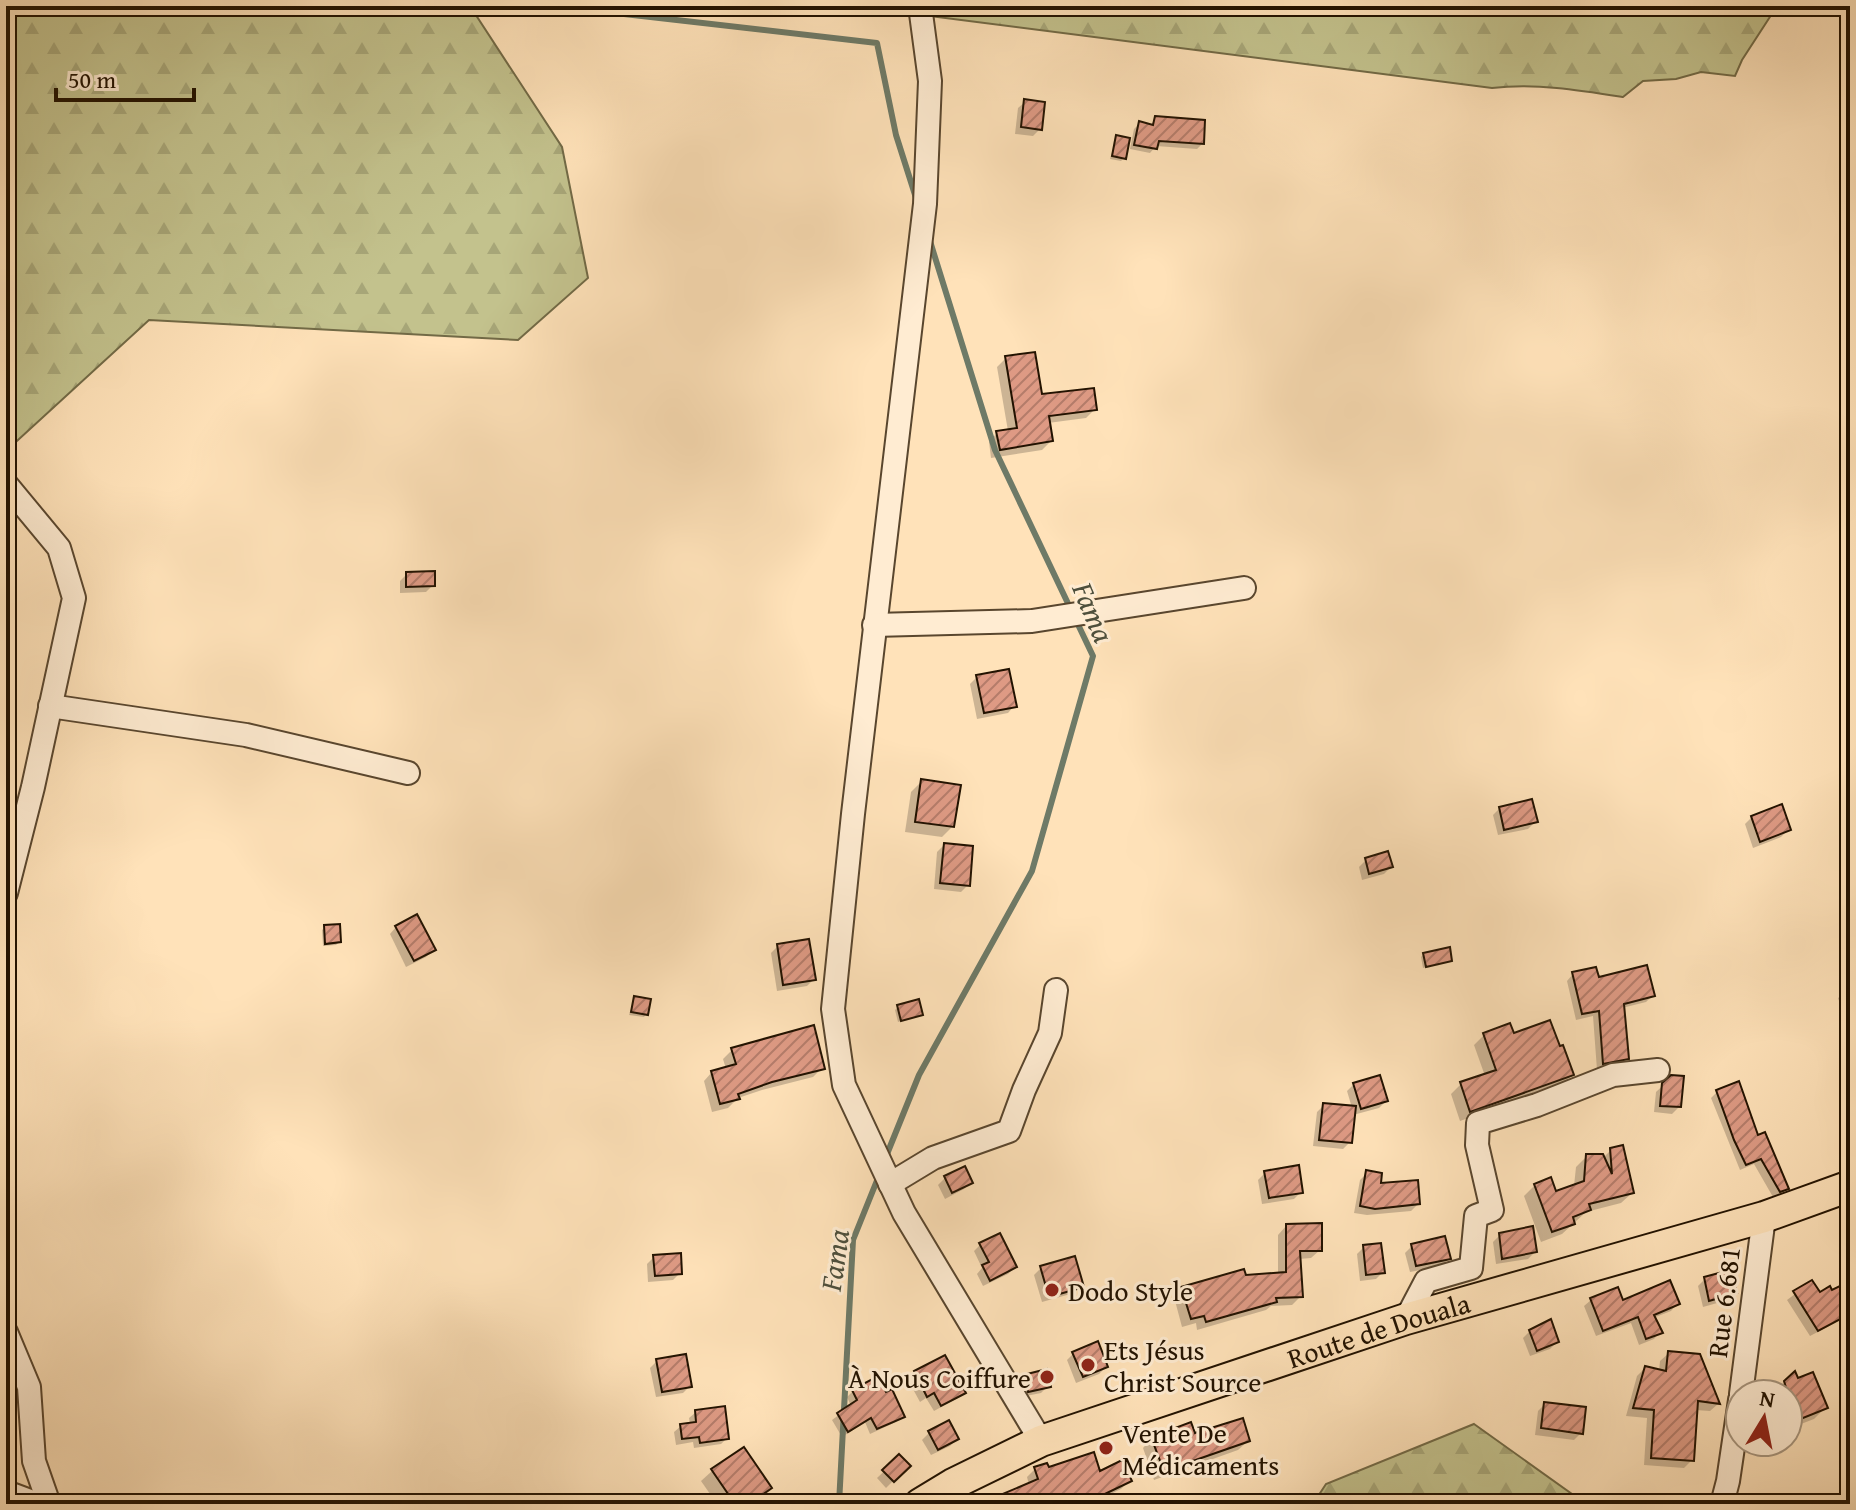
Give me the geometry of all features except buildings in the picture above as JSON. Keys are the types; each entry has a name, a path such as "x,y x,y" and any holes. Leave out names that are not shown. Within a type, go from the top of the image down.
{"highway":[{"name":"Route de Douala","path":"920,1504 953,1484 1041,1441 1406,1319 1764,1217 1850,1186"}],"street":[{"path":"920,6 930,81 925,204 874,625 833,1009 844,1085 890,1184 904,1213 1041,1441"},
{"path":"6,484 59,548 74,598 6,893"},
{"path":"874,625 1032,621 1244,588"},
{"path":"50,706 246,735 408,773"},
{"path":"890,1184 933,1158 1009,1131 1050,1033 1056,990"},
{"path":"1406,1319 1426,1281 1471,1268 1476,1216 1492,1210 1477,1145 1478,1123 1537,1105 1613,1075 1658,1070"},
{"name":"Rue 6.681","path":"1743,1378 1764,1217"},
{"path":"6,1332 29,1387 34,1461 49,1504"},
{"name":"Rue 6.681","path":"1722,1504 1731,1458"},
{"path":"6,1492 38,1504"}],"green space":[{"path":"6,6 470,6 562,147 588,278 518,340 149,320 6,451"},
{"path":"911,6 1777,6 1735,76 1701,72 1676,79 1643,81 1623,97 1541,87 1492,88 906,13"},
{"path":"1474,1424 1586,1504 1313,1504 1326,1484"}],"waterway":[{"name":"Fama","path":"554,6 877,43 896,135 917,201"},
{"name":"Fama","path":"885,1159 919,1075 1032,871 1093,656 995,450 929,238"},
{"name":"Fama","path":"839,1504 853,1240 880,1173"}],"place":[{"name":"Dodo Style","path":"1052,1290"},
{"name":"Ets Jésus Christ Source","path":"1088,1365"},
{"name":"À Nous Coiffure","path":"1047,1377"},
{"name":"Vente De Médicaments","path":"1106,1448"}]}
